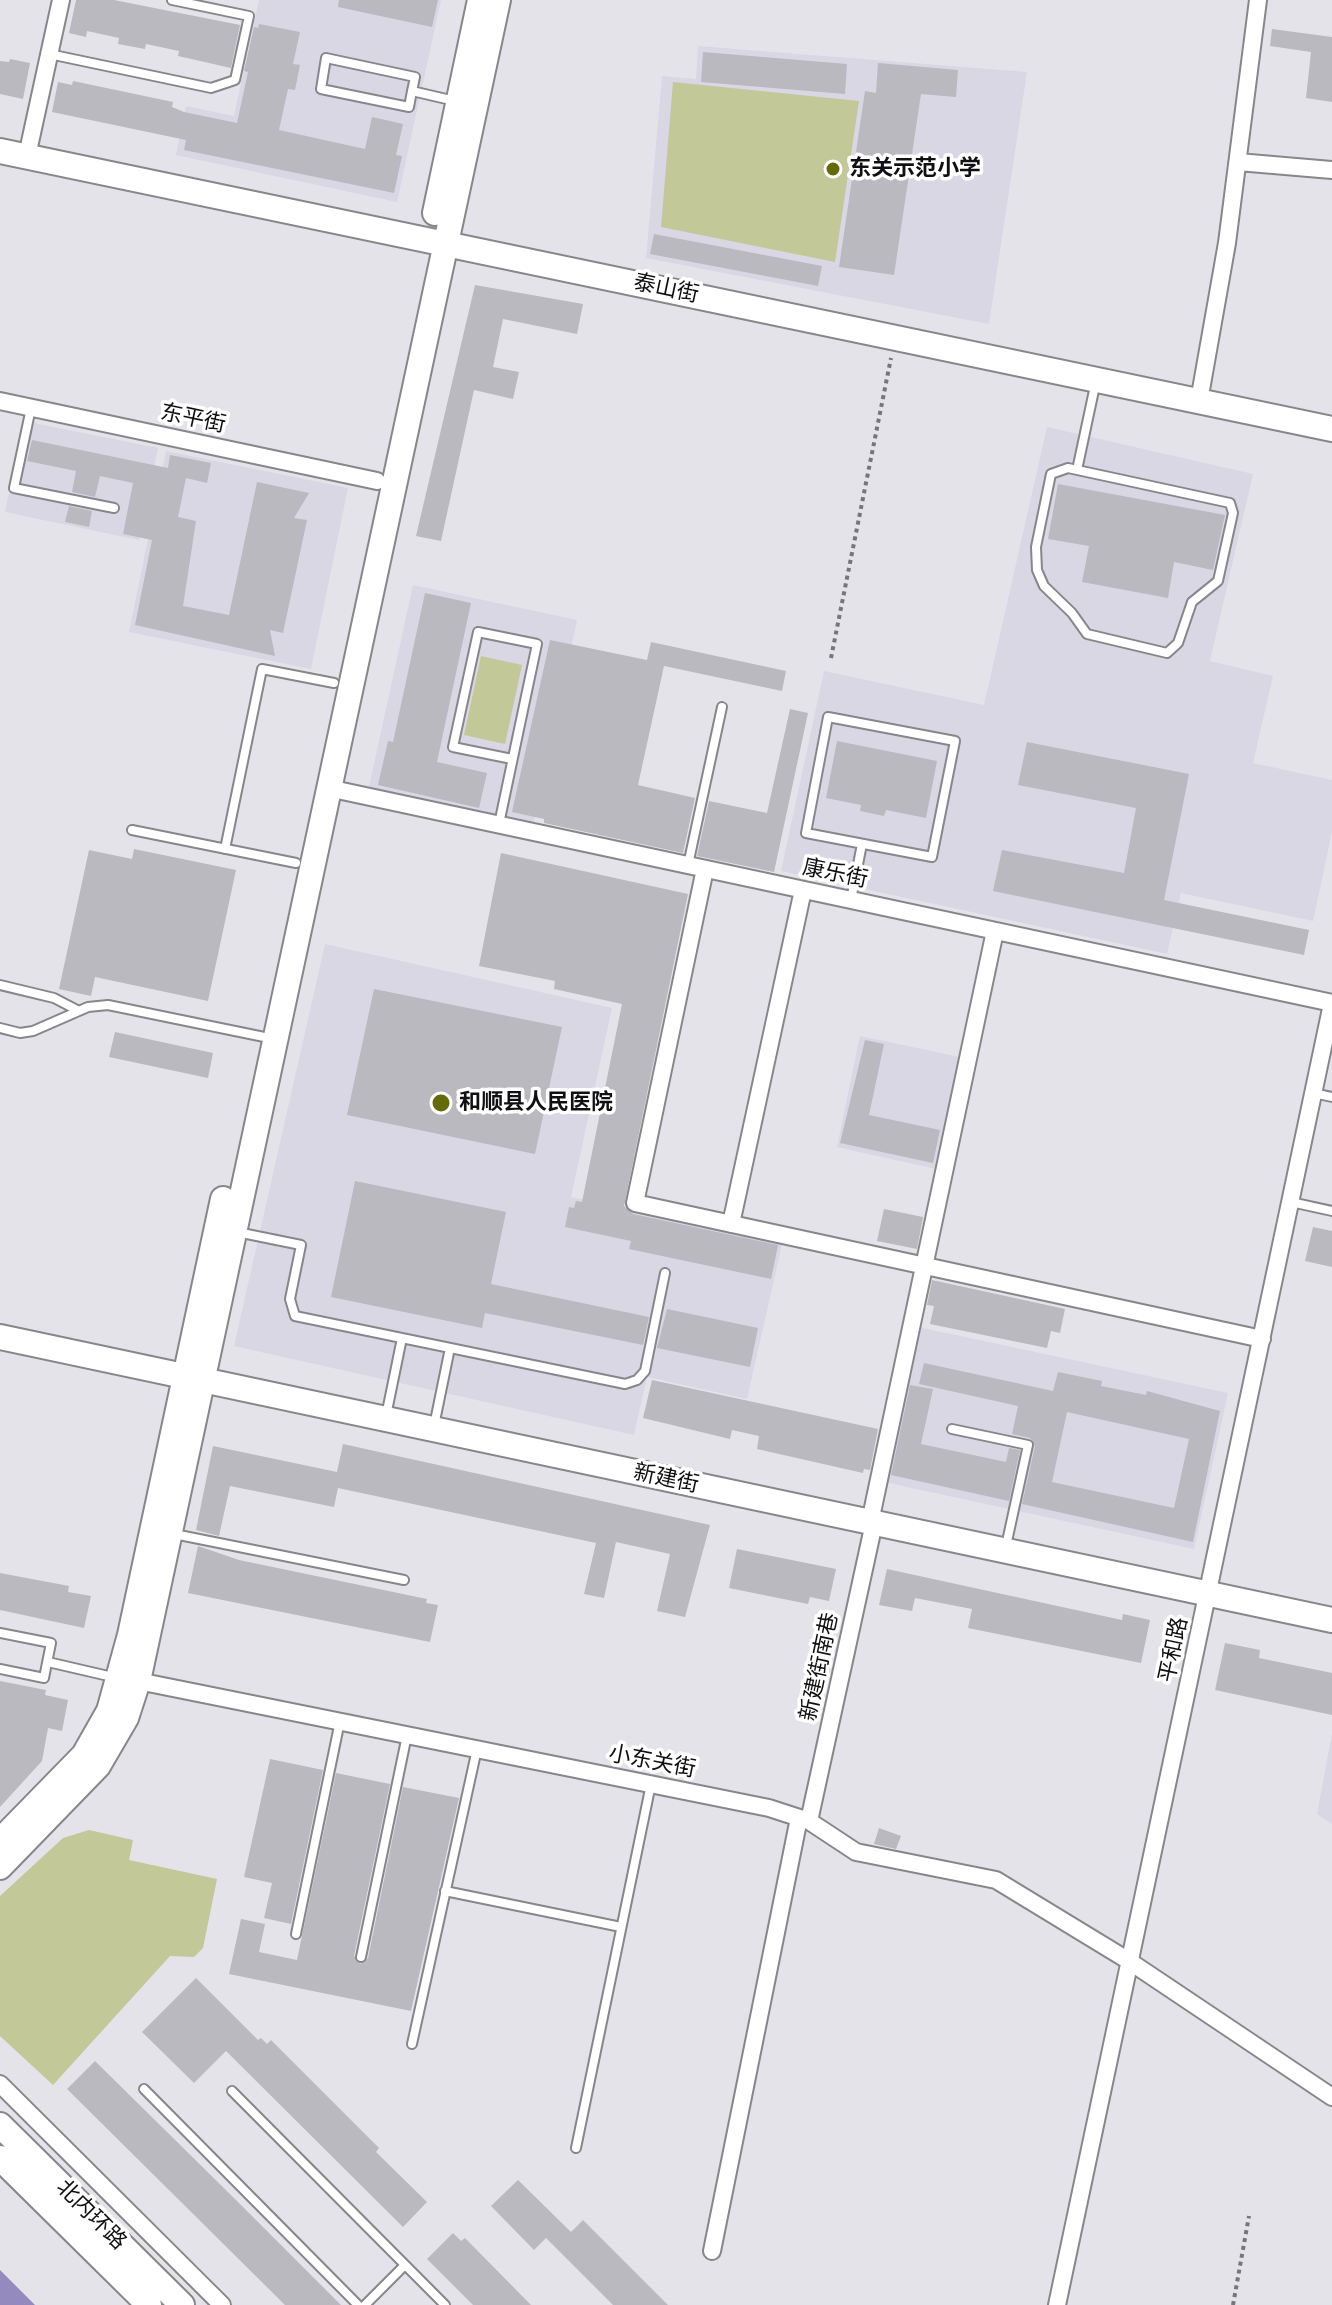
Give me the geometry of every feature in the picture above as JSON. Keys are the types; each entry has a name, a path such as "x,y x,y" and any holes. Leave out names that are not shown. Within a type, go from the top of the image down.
{"main road":[{"path":"0,1867 98,1766 126,1718 129,1680 267,1038 328,788 437,241 458,101 480,0"},
{"path":"0,1841 84,1755 129,1680 170,1533 194,1379 234,1231 296,863 377,481 498,0"},
{"name":"泰山街","path":"0,151 1332,429"},
{"name":"新建街","path":"0,1337 1332,1620"},
{"name":"北内环路","path":"0,2125 182,2305"},
{"name":"北内环路","path":"0,2158 149,2305"}],"street":[{"path":"27,156 61,0"},
{"path":"1199,401 1238,162 1258,0"},
{"path":"1238,162 1332,170"},
{"name":"东平街","path":"0,401 377,481"},
{"name":"康乐街","path":"328,788 1332,1004"},
{"path":"705,869 635,1203 1262,1339"},
{"path":"731,1224 803,890"},
{"name":"新建街南巷","path":"712,2251 804,1819 872,1522 995,931"},
{"name":"平和路","path":"1057,2305 1332,1004"},
{"name":"小东关街","path":"129,1680 769,1808 804,1819 856,1852 996,1880 1129,1961 1332,2097"},
{"path":"0,2084 222,2305"}],"lane":[{"path":"49,54 211,88 235,80 249,16 172,0"},
{"path":"326,58 415,77 412,91 409,107 321,89 326,58"},
{"path":"412,91 458,101"},
{"path":"1077,470 1096,379"},
{"path":"31,407 14,488 114,508"},
{"path":"1068,468 1077,470 1230,503 1233,513 1218,581 1192,602 1178,643 1167,653 1087,634 1072,613 1044,586 1037,570 1036,547 1051,474 1068,468"},
{"path":"498,825 537,644 478,632 453,747 512,759"},
{"path":"225,849 262,669 334,683"},
{"path":"688,865 722,707"},
{"path":"828,717 955,741 932,857 862,844 806,833 828,717"},
{"path":"132,830 296,863"},
{"path":"851,900 862,844"},
{"path":"0,985 54,998 79,1011"},
{"path":"0,1028 20,1033 33,1031 79,1011 108,1005 267,1038"},
{"path":"1313,1093 1332,1097"},
{"path":"1291,1202 1332,1211"},
{"path":"234,1231 301,1245 290,1299 295,1316 625,1384 637,1380 645,1371 665,1273"},
{"path":"385,1419 402,1338"},
{"path":"433,1429 450,1348"},
{"path":"952,1429 1028,1445 1004,1551"},
{"path":"170,1533 404,1580"},
{"path":"0,1633 51,1643 44,1678 0,1669"},
{"path":"48,1662 129,1680"},
{"path":"296,1934 340,1721"},
{"path":"361,1957 407,1735"},
{"path":"412,2044 477,1749"},
{"path":"576,2148 651,1784"},
{"path":"445,1891 621,1927"},
{"path":"144,2089 358,2305"},
{"path":"232,2091 445,2305"},
{"path":"365,2305 405,2265"}],"path":[{"path":"831,658 895,337"},
{"path":"1233,2305 1249,2216"}],"shaded area":[{"path":"259,0 441,0 397,202 176,155 186,106 234,116"},
{"name":"东关示范小学","path":"698,46 1027,72 989,324 646,258 662,76 696,79"},
{"path":"24,421 158,448 139,540 5,512"},
{"path":"1047,427 1253,474 1210,661 1273,676 1253,763 1332,780 1332,832 1313,921 1181,893 1167,954 781,871 824,671 984,705"},
{"path":"166,451 348,488 311,669 129,632"},
{"path":"413,585 577,620 534,822 369,787"},
{"name":"和顺县人民医院","path":"325,944 612,1008 571,1197 783,1240 747,1399 647,1377 634,1435 234,1346"},
{"path":"860,1036 960,1057 936,1169 837,1147"},
{"path":"918,1327 1228,1393 1194,1549 884,1482"},
{"path":"1332,1733 1332,1824 1317,1814"},
{"path":"0,2270 35,2305 0,2305"}],"green space":[{"path":"673,82 859,101 835,262 661,227"},
{"path":"481,656 522,665 505,744 464,735"},
{"path":"89,1830 133,1840 129,1860 217,1879 203,1948 194,1957 170,1956 53,2085 0,2036 0,1896 63,1838"}],"building":[{"path":"76,0 114,0 240,25 231,68 178,56 179,51 146,44 145,49 118,44 119,38 87,31 86,37 69,33"},
{"path":"339,0 438,0 432,27 338,7"},
{"path":"259,24 300,32 293,64 300,65 295,90 288,89 279,130 365,149 372,117 403,124 396,155 402,156 394,193 184,150 186,140 52,112 58,82 72,85 73,81 173,102 172,107 184,112 237,123 248,72 244,71 254,27 258,28"},
{"path":"1272,29 1332,37 1332,102 1306,98 1311,52 1270,46"},
{"path":"703,52 847,64 845,94 701,82"},
{"path":"10,59 30,63 23,99 0,94 0,61 9,62"},
{"path":"878,63 958,70 956,97 921,94 894,275 839,267 865,91 876,93"},
{"path":"654,234 822,266 818,286 650,254"},
{"path":"475,285 583,304 577,334 503,319 493,367 519,372 513,399 474,390 441,541 416,536"},
{"path":"32,440 168,468 170,455 211,463 207,483 186,478 178,517 196,521 183,606 229,615 257,482 309,493 294,518 307,520 283,633 270,630 275,656 135,625 152,540 123,534 133,483 100,476 95,497 72,492 76,471 27,461"},
{"path":"1058,484 1225,515 1213,570 1174,562 1168,598 1082,582 1089,546 1048,539"},
{"path":"69,506 92,511 89,527 65,522"},
{"path":"425,593 471,603 437,762 487,773 479,808 378,785 388,741 393,742"},
{"path":"550,640 647,660 651,642 786,671 782,691 664,666 638,785 695,798 683,853 544,823 544,819 512,812"},
{"path":"790,709 808,713 774,872 697,856 709,801 767,813"},
{"path":"837,741 937,761 926,818 886,810 884,816 860,811 861,805 826,798"},
{"path":"1027,742 1189,774 1164,900 1309,930 1304,955 993,891 1002,850 1124,873 1136,808 1018,785"},
{"path":"134,849 236,870 208,1001 95,977 91,996 59,989 89,850 132,859"},
{"path":"501,853 688,894 624,1206 633,1214 778,1245 771,1279 629,1249 631,1241 565,1227 569,1207 574,1208 576,1201 582,1202 622,1004 554,989 555,981 479,966"},
{"path":"374,989 562,1027 535,1154 347,1115"},
{"path":"115,1032 213,1053 208,1078 109,1057"},
{"path":"865,1040 884,1044 869,1115 940,1130 933,1163 840,1143"},
{"path":"355,1181 506,1212 491,1284 649,1317 643,1345 485,1313 482,1328 331,1297"},
{"path":"884,1209 923,1217 917,1249 877,1241"},
{"path":"1313,1227 1332,1231 1332,1267 1305,1261"},
{"path":"932,1280 1065,1309 1060,1333 1051,1331 1047,1348 930,1324 934,1306 927,1305"},
{"path":"667,1309 758,1328 750,1367 657,1348"},
{"path":"924,1363 1053,1391 1058,1372 1102,1381 1101,1386 1146,1395 1147,1391 1220,1411 1193,1542 1022,1504 1035,1446 1030,1438 1012,1434 1018,1406 919,1384","holes":["1067,1412 1189,1439 1174,1508 1052,1482"]},
{"path":"652,1380 878,1429 870,1470 864,1469 863,1473 757,1449 759,1436 732,1430 730,1439 643,1418"},
{"path":"910,1385 933,1389 921,1444 1006,1462 1009,1448 1020,1450 1009,1501 891,1475"},
{"path":"343,1444 710,1525 685,1617 657,1611 670,1554 616,1542 604,1598 584,1594 596,1543 338,1488 334,1507 230,1486 219,1536 196,1530 213,1446 337,1472"},
{"path":"198,1546 239,1560 427,1599 426,1603 438,1605 430,1642 188,1593"},
{"path":"737,1549 836,1569 829,1601 810,1597 808,1604 729,1588"},
{"path":"887,1569 1122,1620 1123,1614 1150,1620 1141,1663 968,1628 972,1609 915,1598 912,1611 879,1605"},
{"path":"0,1573 69,1586 68,1592 91,1596 84,1628 0,1610"},
{"path":"1225,1643 1260,1650 1259,1658 1332,1673 1332,1715 1215,1690"},
{"path":"0,1681 46,1690 45,1695 68,1700 62,1731 48,1728 42,1761 0,1807"},
{"path":"270,1759 323,1770 291,1924 264,1918 272,1883 244,1877"},
{"path":"336,1773 390,1784 354,1956 360,1964 368,1958 403,1787 459,1798 411,2011 229,1974 241,1919 265,1924 259,1952 297,1960"},
{"path":"879,1828 901,1836 896,1849 874,1844"},
{"path":"196,1978 258,2040 261,2038 267,2044 271,2040 379,2148 376,2152 427,2202 403,2227 226,2051 194,2083 142,2032"},
{"path":"95,2061 341,2305 285,2305 67,2089"},
{"path":"518,2180 571,2232 583,2220 668,2305 613,2305 546,2238 534,2250 491,2206"},
{"path":"453,2233 461,2241 465,2238 531,2305 473,2305 427,2259"}],"place":[{"name":"东关示范小学","path":"833,169"},
{"name":"和顺县人民医院","path":"441,1103"}]}
